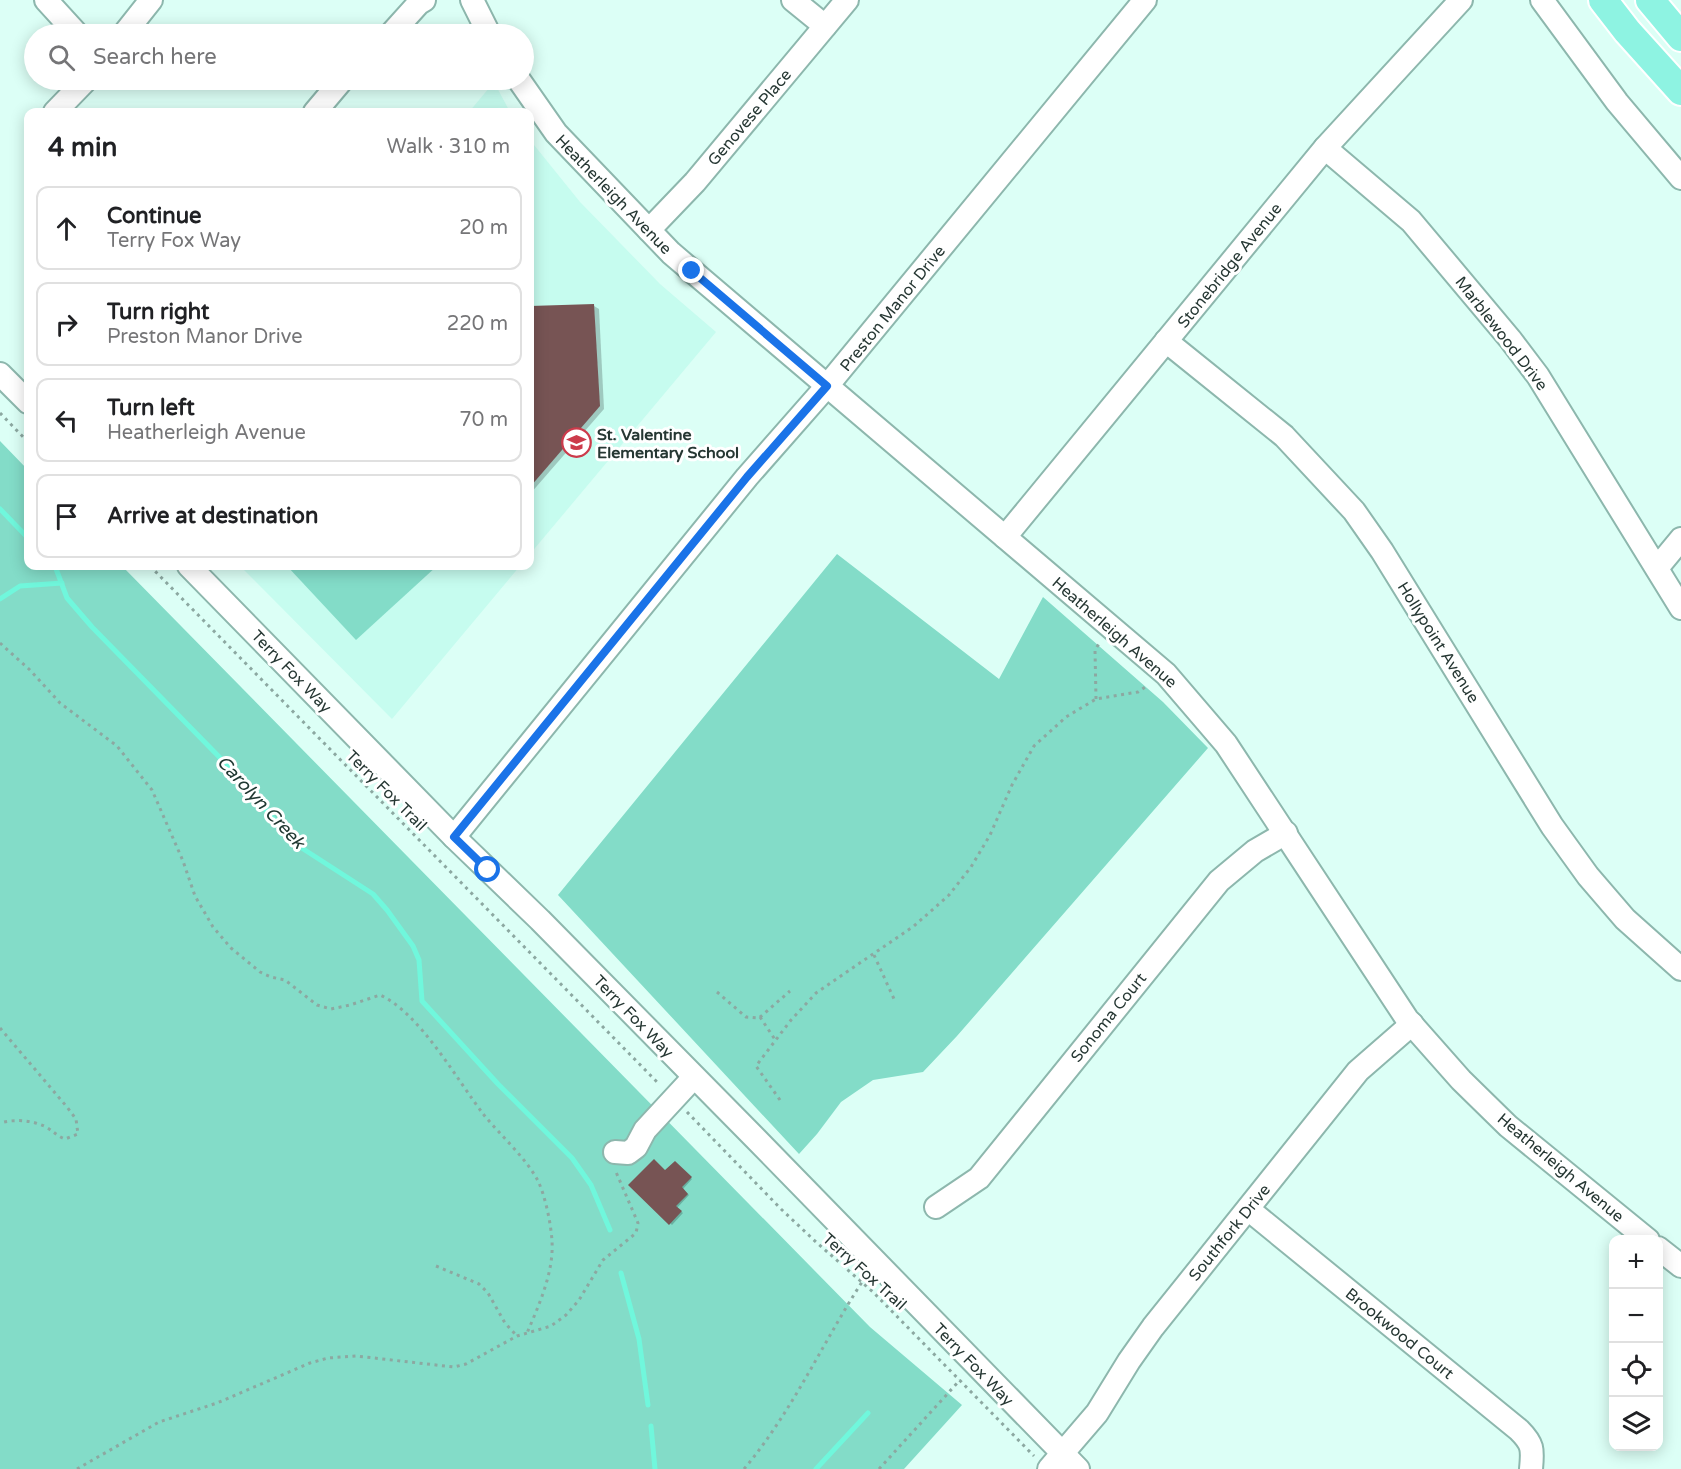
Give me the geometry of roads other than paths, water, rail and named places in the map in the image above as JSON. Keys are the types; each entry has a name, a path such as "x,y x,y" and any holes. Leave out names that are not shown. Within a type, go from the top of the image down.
{"main road":[{"path":"1603,0 1627,31 1681,91"},
{"path":"1650,0 1681,37"}],"street":[{"path":"46,0 68,24"},
{"path":"132,24 151,0"},
{"path":"400,24 424,0"},
{"path":"472,0 484,24"},
{"path":"793,0 825,26"},
{"name":"Genovese Place","path":"649,230 695,182 846,0"},
{"name":"Preston Manor Drive","path":"454,837 747,477 827,386 1145,0"},
{"name":"Stonebridge Avenue","path":"1005,537 1325,148 1461,0"},
{"path":"1542,0 1617,102 1681,178"},
{"path":"60,108 77,90"},
{"path":"318,108 334,90"},
{"name":"Heatherleigh Avenue","path":"526,90 556,134 671,253 1166,674 1226,744 1360,949 1412,1024 1461,1080 1508,1126 1643,1235"},
{"name":"Marblewood Drive","path":"1325,148 1411,221 1510,339 1538,376 1681,608"},
{"name":"Hollypoint Avenue","path":"1166,341 1284,436 1354,511 1382,551 1558,834 1588,876 1625,919 1681,969"},
{"path":"0,374 24,398"},
{"path":"1657,568 1681,539"},
{"name":"Terry Fox Way","path":"193,570 454,837 540,920 751,1134 1063,1464"},
{"name":"Sonoma Court","path":"936,1207 979,1178 1218,881 1255,851 1286,833"},
{"name":"Southfork Drive","path":"1063,1464 1153,1326 1358,1071 1412,1024"},
{"path":"615,1152 628,1153 636,1147 645,1130 693,1077"},
{"name":"Brookwood Court","path":"1248,1209 1519,1430 1532,1446 1531,1469"},
{"path":"1663,1251 1681,1266"}],"waterway":[{"name":"Carolyn Creek","path":"0,509 24,534"},
{"name":"Carolyn Creek","path":"56,570 67,598 92,627 233,771 294,843 373,894 387,910 413,946 419,960 422,1001 498,1084 572,1158 591,1185 610,1230"},
{"path":"0,599 20,586 62,583"},
{"name":"Carolyn Creek","path":"621,1273 639,1339 648,1405"},
{"name":"Carolyn Creek","path":"816,1469 868,1413"},
{"name":"Carolyn Creek","path":"651,1426 655,1469"}],"place":[{"name":"St. Valentine Elementary School","path":"576,443"}]}
